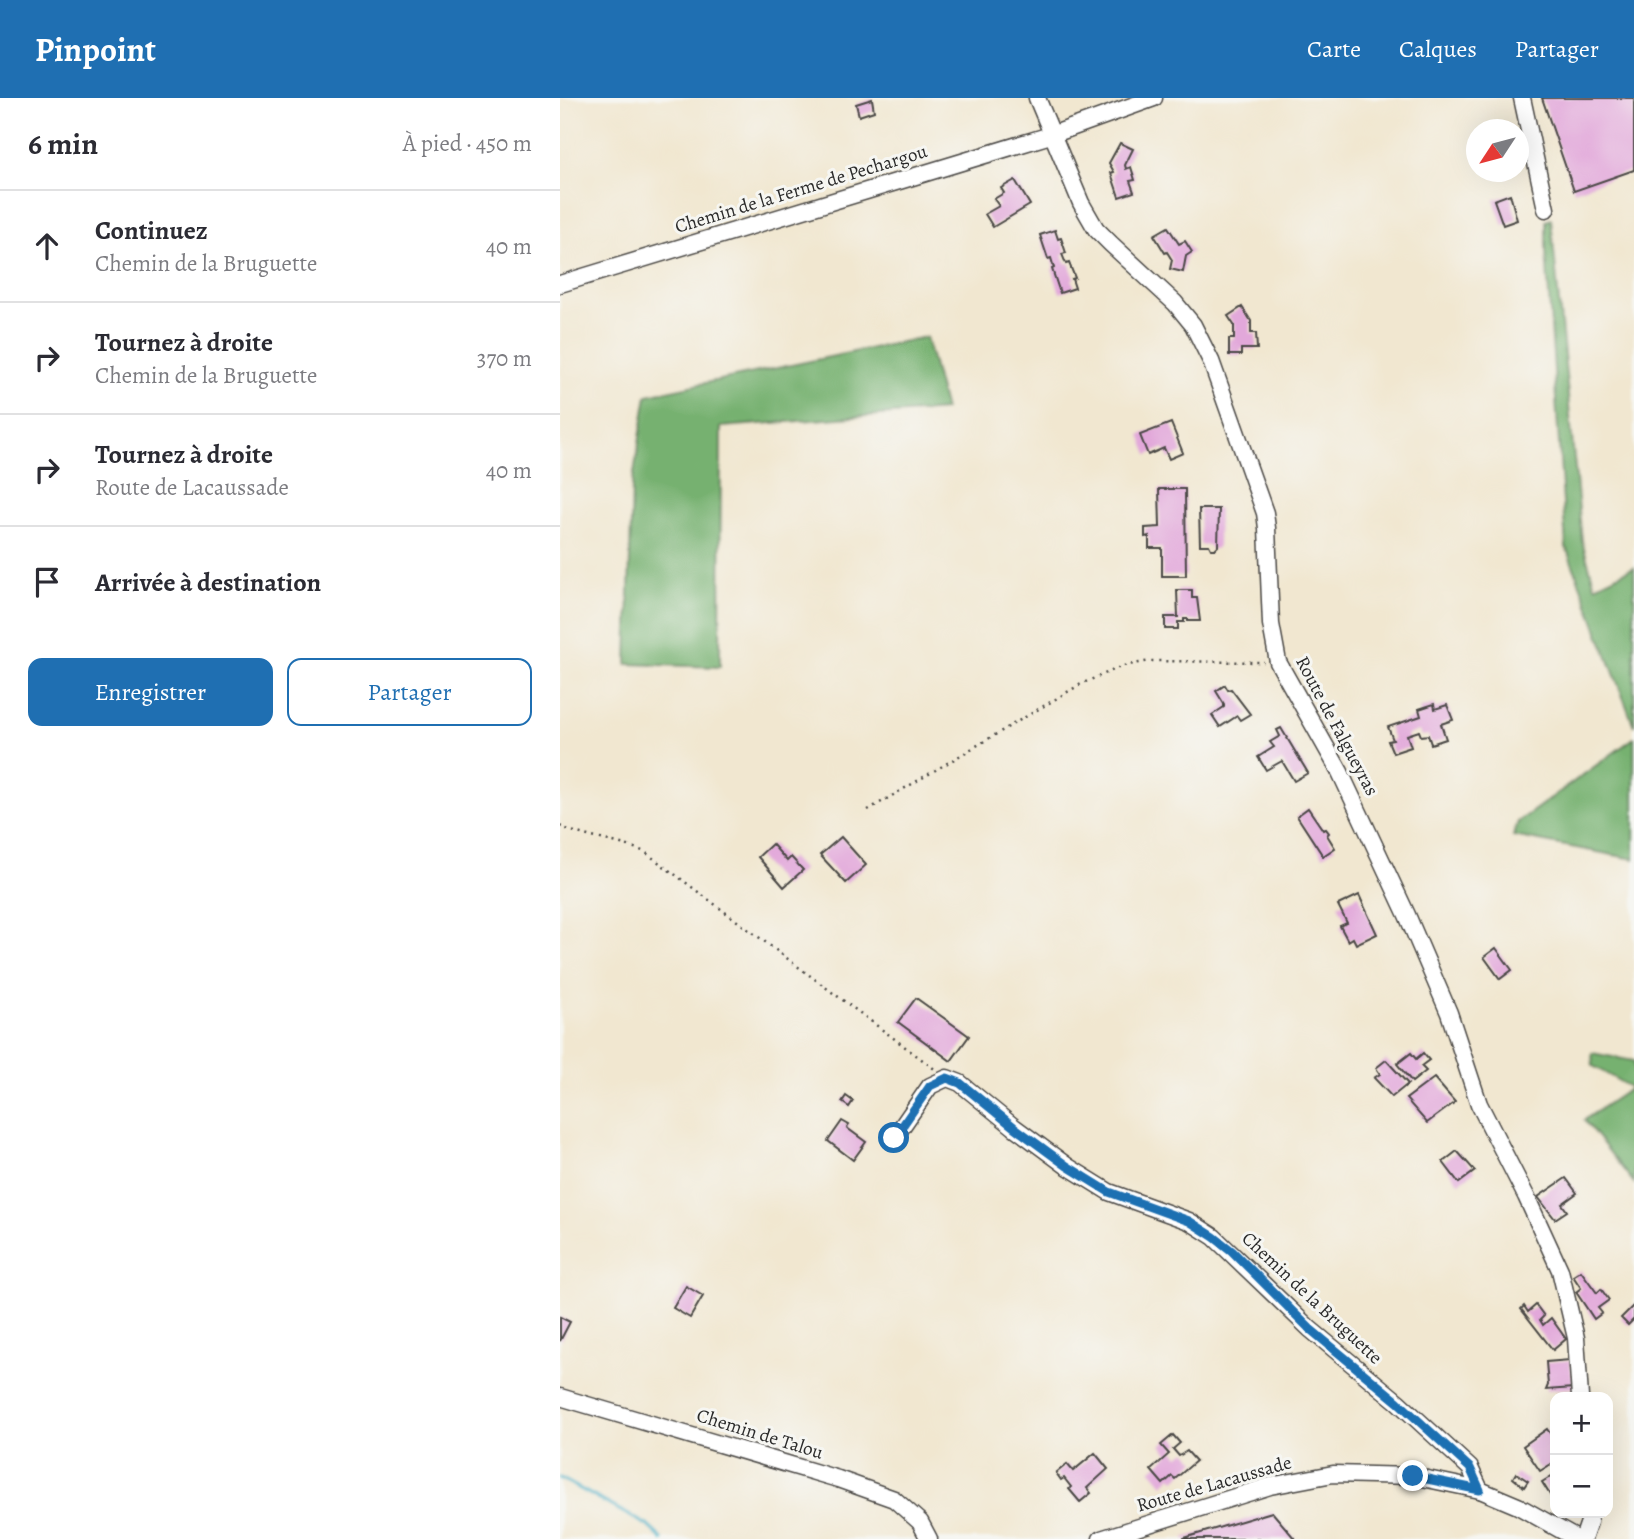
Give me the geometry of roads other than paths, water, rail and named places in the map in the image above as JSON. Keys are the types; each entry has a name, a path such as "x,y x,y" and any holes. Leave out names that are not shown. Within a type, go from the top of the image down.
{"street":[{"name":"Route de Falgueyras","path":"1037,98 1081,203 1096,229 1175,303 1193,325 1211,361 1265,513 1271,624 1278,662 1340,772 1407,915 1449,1013 1479,1104 1560,1270 1576,1338 1580,1392"},
{"name":"Chemin de la Ferme de Pechargou","path":"560,284 1054,134 1154,98"},
{"path":"1522,98 1546,209"},
{"name":"Chemin de la Bruguette","path":"894,1138 930,1086 947,1078 960,1083 1067,1166 1109,1192 1189,1221 1214,1237 1318,1337 1398,1402 1470,1468 1480,1490"},
{"name":"Chemin de Talou","path":"560,1397 825,1475 894,1499 920,1522 929,1539"},
{"name":"Route de Lacaussade","path":"1101,1539 1270,1486 1333,1474 1413,1476 1480,1490 1518,1506 1577,1539"},
{"path":"1583,1539 1589,1518"}],"waterway":[{"path":"560,1478 647,1525 662,1539"}]}
